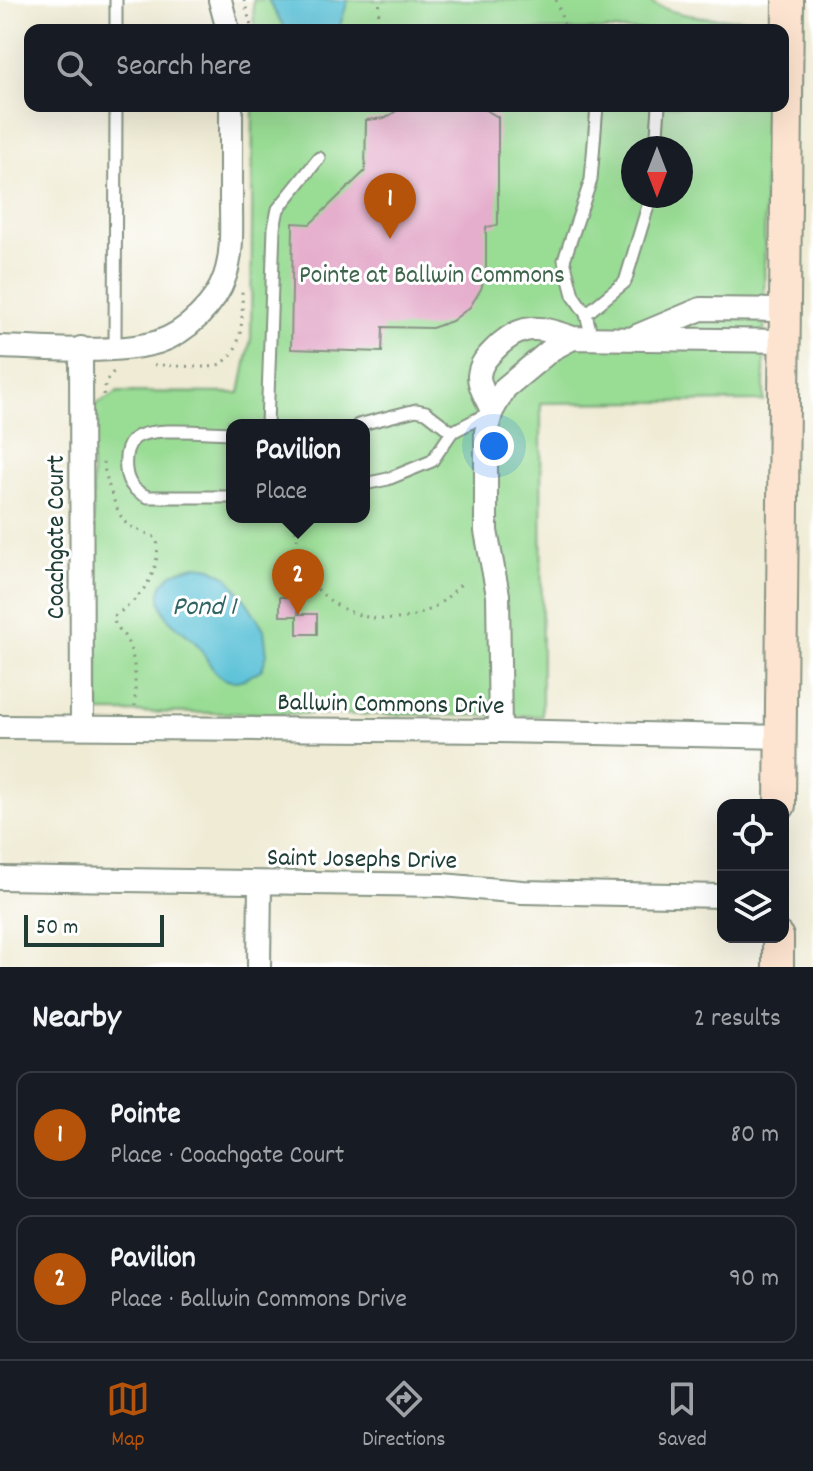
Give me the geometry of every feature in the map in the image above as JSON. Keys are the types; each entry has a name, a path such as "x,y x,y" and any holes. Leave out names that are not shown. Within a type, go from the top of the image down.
{"street":[{"path":"220,0 226,24"},
{"path":"788,0 788,24"},
{"path":"0,347 81,348 116,358 178,332 205,309 225,277 231,245 231,112"},
{"path":"780,799 787,112"},
{"path":"633,339 701,309 784,310"},
{"path":"492,411 479,378 482,362 521,329 547,328 583,338 784,341"},
{"path":"500,731 498,595 486,531 486,432 492,411 505,388 552,349 583,338"},
{"name":"Coachgate Court","path":"81,348 82,726"},
{"name":"Ballwin Commons Drive","path":"0,727 782,737"},
{"name":"Saint Josephs Drive","path":"0,878 442,885 522,892 717,896"},
{"path":"259,967 260,883"},
{"path":"778,943 778,967"}],"lane":[{"path":"116,0 116,24"},
{"path":"116,112 116,358"},
{"path":"583,338 586,314 573,295 564,260 591,180 597,112"},
{"path":"657,136 659,112"},
{"path":"267,419 274,228 278,209 319,158"},
{"path":"586,314 625,282 647,208"},
{"path":"370,422 416,410 426,412 452,432"},
{"path":"370,483 388,479 432,461 452,432 492,411"},
{"path":"226,433 161,432 141,435 132,441 126,453 126,466 128,481 136,491 148,497 226,497"}],"path":[{"path":"244,0 250,24"},
{"path":"378,24 380,0"},
{"path":"556,0 564,24"},
{"path":"148,366 183,364 208,367 224,363 238,343 243,281"},
{"path":"101,402 116,358"},
{"path":"103,460 106,478 125,523 157,539 159,555 150,580 135,603 114,616 115,625 125,634 134,659 135,706"},
{"path":"294,523 306,572 333,602 350,612 374,619 404,618 443,602 461,584"}],"green space":[{"path":"253,0 646,0 689,15 719,19 766,19 766,24 254,24"},
{"name":"Pointe at Ballwin Commons","path":"253,112 765,112 764,401 541,403 542,716 99,712 90,408 118,392 240,393 251,338"}],"water":[{"path":"268,0 348,0 341,24 282,24"},
{"name":"Pond 1","path":"197,566 211,568 228,577 264,629 267,655 262,669 245,679 232,681 221,677 195,642 170,621 162,606 160,597 164,582 178,571"}],"building":[{"path":"394,112 489,112 498,117 498,225 486,227 486,272 481,289 470,307 452,321 432,328 383,327 382,352 291,349 293,223 310,224 365,171 366,120 386,118"},
{"path":"280,597 298,597 298,614 317,614 317,634 297,634 297,616 280,616"}],"place":[{"name":"Pointe","path":"390,239"},
{"name":"Pavilion","path":"298,615"}]}
